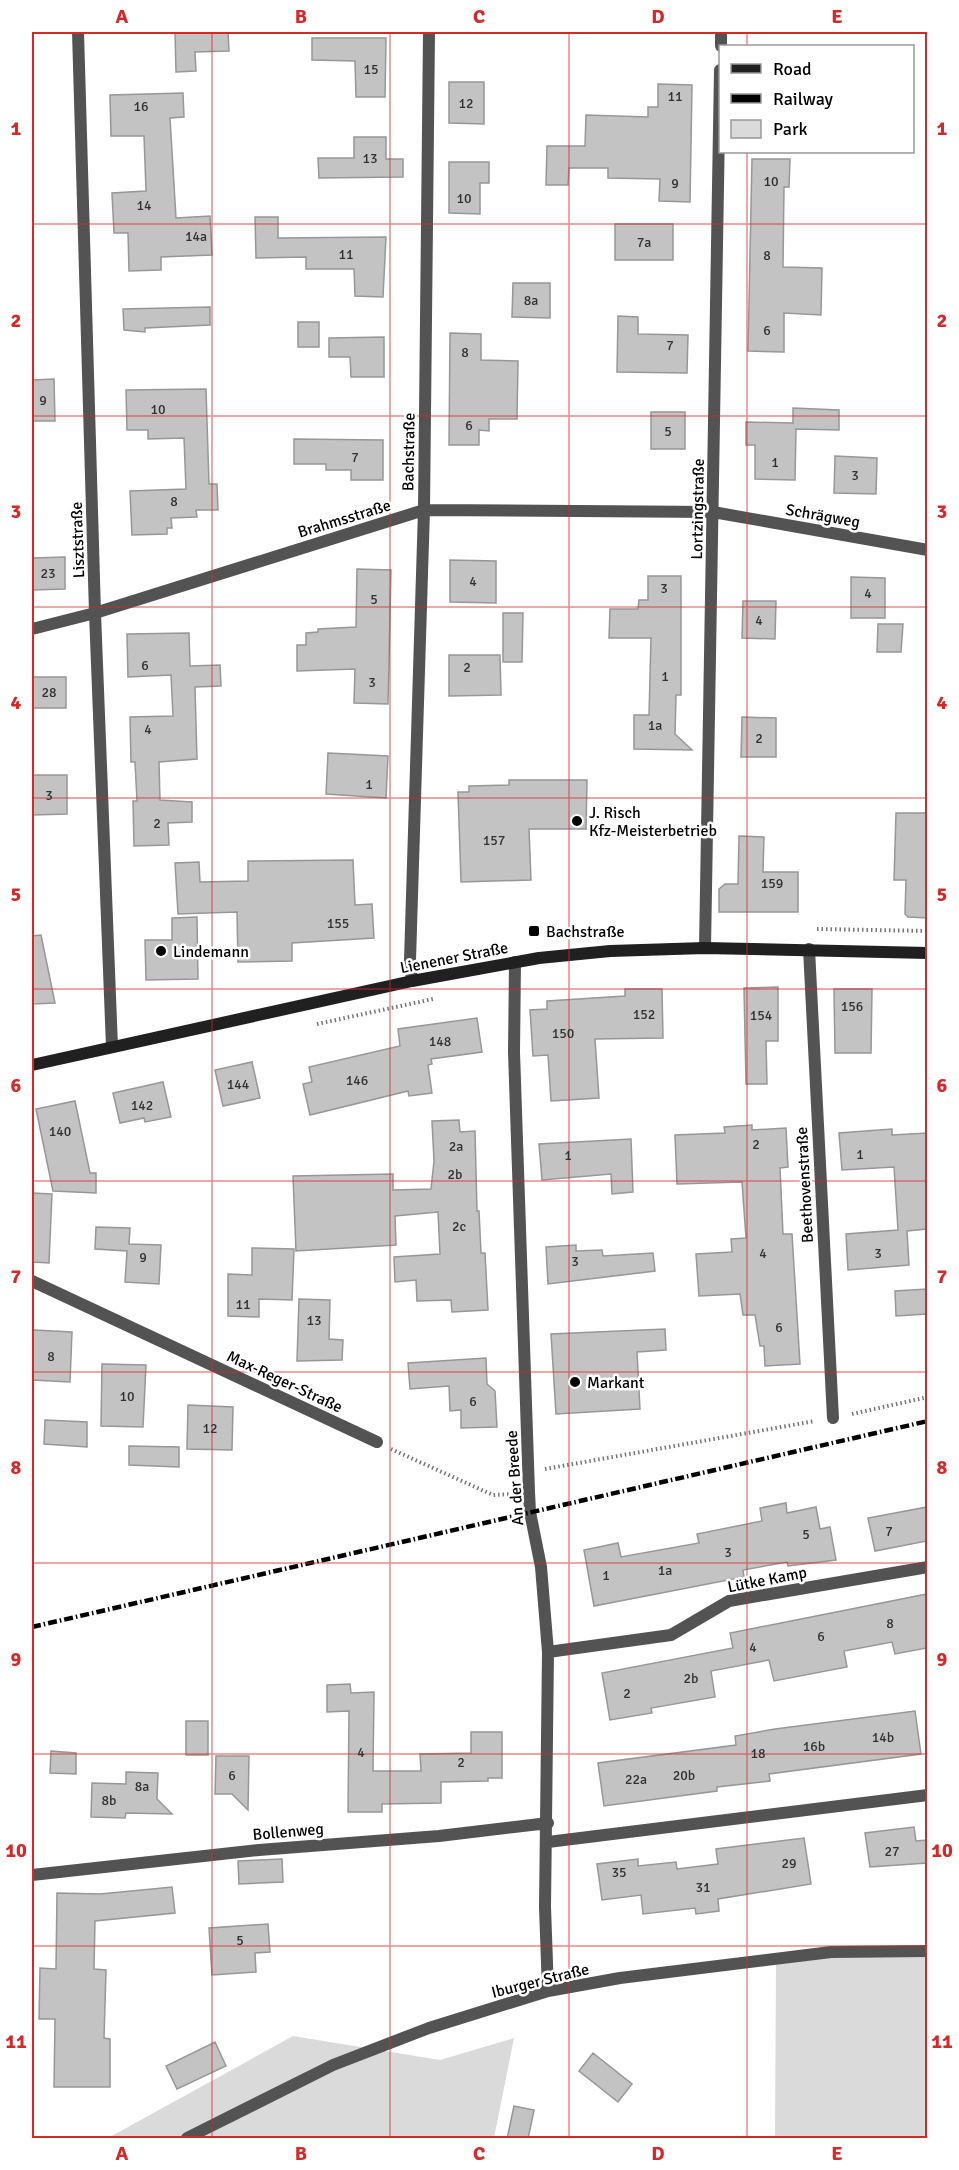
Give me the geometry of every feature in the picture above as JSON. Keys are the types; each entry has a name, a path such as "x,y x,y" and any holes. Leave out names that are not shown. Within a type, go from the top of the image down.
{"street":[{"name":"Lisztstraße","path":"78,32 95,613 112,1047"},
{"name":"Bachstraße","path":"412,981 410,960 424,510 429,32"},
{"name":"Lortzingstraße","path":"705,948 719,133"},
{"name":"Brahmsstraße","path":"32,629 95,613 424,510 713,512"},
{"name":"Schrägweg","path":"713,512 927,550"},
{"name":"Lienener Straße","path":"32,1065 412,981 515,962 610,951 705,948 927,953"},
{"name":"Beethovenstraße","path":"808,950 833,1418"},
{"name":"An der Breede","path":"515,962 514,1052 529,1492 530,1512 541,1567 548,1652 548,1842 545,1907 548,1991"},
{"name":"Max-Reger-Straße","path":"32,1281 377,1442"},
{"name":"Lütke Kamp","path":"548,1652 671,1635 729,1601 927,1567"},
{"path":"548,1842 927,1795"},
{"name":"Bollenweg","path":"32,1875 259,1850 439,1836 548,1823"},
{"name":"Iburger Straße","path":"187,2139 333,2065 429,2028 548,1991 620,1978 831,1952 927,1951"}],"path":[{"path":"309,1026 435,998"},
{"path":"529,1472 833,1418 927,1397"},
{"path":"377,1442 493,1495 529,1492"}],"green space":[{"path":"830,1955 927,1957 927,2138 775,2138 776,1961"},
{"path":"293,2036 440,2060 514,2038 494,2138 108,2138"}],"building":[{"path":"175,32 228,32 229,51 195,52 196,71 176,72"},
{"path":"312,38 386,38 385,97 356,97 355,61 312,60"},
{"path":"449,82 484,82 484,124 449,123"},
{"path":"658,84 692,85 690,202 659,201 660,179 608,178 608,168 569,168 568,185 546,185 547,146 585,146 586,115 648,117 648,107 658,107"},
{"path":"183,93 184,117 170,118 176,218 210,216 212,255 161,257 161,270 129,271 128,233 114,233 112,193 146,191 144,136 111,136 110,95"},
{"path":"354,137 386,137 386,159 403,159 403,177 319,178 318,158 354,158"},
{"path":"752,159 790,159 789,187 784,187 783,267 822,268 821,315 784,313 784,352 748,351"},
{"path":"449,162 489,162 489,183 480,183 480,214 449,213"},
{"path":"255,217 278,217 278,238 386,237 383,297 355,296 354,269 306,269 306,257 256,258"},
{"path":"615,224 673,224 673,260 615,260"},
{"path":"513,283 550,283 550,318 512,317"},
{"path":"210,307 210,325 145,328 145,332 124,330 123,309"},
{"path":"618,316 638,317 638,334 688,335 687,373 617,372"},
{"path":"298,322 319,322 319,347 298,347"},
{"path":"450,333 481,334 481,360 518,361 517,419 489,419 489,431 479,430 479,445 449,445"},
{"path":"384,337 384,377 351,377 350,357 329,357 329,338"},
{"path":"54,379 55,421 32,421 32,380"},
{"path":"206,389 209,484 217,484 218,510 196,510 197,517 171,518 172,528 167,528 167,534 132,535 130,491 186,489 184,438 148,439 148,430 127,430 126,390"},
{"path":"793,408 839,410 839,430 796,429 795,480 755,479 755,445 746,445 746,422 793,423"},
{"path":"651,412 685,412 685,449 651,449"},
{"path":"294,439 383,440 383,480 351,480 351,470 326,470 326,464 294,464"},
{"path":"835,456 877,458 876,494 834,493"},
{"path":"65,557 65,589 32,590 32,558"},
{"path":"450,560 496,561 496,603 450,602"},
{"path":"357,569 391,570 388,704 354,703 355,669 297,671 297,645 306,645 306,633 318,632 318,629 356,627"},
{"path":"648,576 681,576 681,695 676,695 675,734 692,750 634,749 634,715 649,715 651,638 609,638 610,609 638,609 639,600 648,600"},
{"path":"851,577 885,578 885,618 851,618"},
{"path":"743,601 776,601 775,639 742,638"},
{"path":"503,613 523,613 522,662 503,662"},
{"path":"878,624 903,624 901,652 877,652"},
{"path":"189,633 190,666 220,665 221,686 195,687 197,759 159,762 160,800 192,802 192,822 168,823 169,845 134,846 133,801 137,801 135,762 131,762 130,717 173,716 171,675 128,677 127,634"},
{"path":"449,655 500,655 501,695 449,696"},
{"path":"32,677 66,677 66,708 32,708"},
{"path":"742,717 776,718 776,757 741,757"},
{"path":"328,753 388,756 386,798 326,794"},
{"path":"32,775 67,775 67,814 32,815"},
{"path":"509,780 587,780 586,829 529,829 531,880 461,882 458,792 469,792 469,786 509,785"},
{"path":"896,813 927,813 927,918 908,917 905,914 906,880 894,880"},
{"path":"739,836 764,837 763,872 798,872 798,912 719,912 719,889 725,884 738,884"},
{"path":"353,860 355,905 372,904 374,938 292,943 292,961 238,962 237,912 178,914 175,863 199,862 200,882 248,881 248,861"},
{"path":"197,917 198,979 146,980 145,940 172,940 172,918"},
{"path":"41,935 55,1003 32,1004 32,936"},
{"path":"778,987 778,1041 766,1041 767,1084 746,1084 744,988"},
{"path":"625,989 662,989 663,1038 595,1039 599,1098 551,1101 548,1055 533,1056 530,1010 547,1009 547,1001 625,996"},
{"path":"834,989 872,989 871,1053 835,1053"},
{"path":"477,1018 482,1052 431,1059 432,1064 428,1065 432,1093 409,1096 408,1091 310,1115 303,1084 312,1082 309,1067 400,1046 398,1029"},
{"path":"252,1062 260,1098 223,1106 215,1070"},
{"path":"163,1082 171,1117 145,1122 144,1118 120,1123 113,1093"},
{"path":"75,1101 90,1173 96,1173 96,1193 53,1191 36,1109"},
{"path":"459,1120 460,1132 475,1131 477,1211 479,1211 481,1253 485,1253 488,1310 452,1312 451,1300 417,1301 416,1280 395,1282 394,1257 440,1254 438,1212 395,1216 396,1245 296,1251 293,1176 393,1174 393,1190 431,1189 434,1161 432,1121"},
{"path":"752,1125 752,1130 786,1128 788,1167 780,1168 783,1234 792,1234 800,1364 765,1366 764,1346 760,1346 755,1315 743,1315 740,1294 699,1296 696,1254 732,1252 731,1239 746,1238 742,1182 677,1184 675,1135 725,1133 724,1127"},
{"path":"892,1129 892,1135 927,1133 927,1229 907,1231 909,1265 848,1270 846,1234 898,1230 894,1167 842,1170 839,1133"},
{"path":"631,1139 633,1192 612,1194 611,1174 542,1180 539,1144"},
{"path":"32,1193 52,1194 49,1263 32,1262"},
{"path":"96,1227 130,1228 129,1244 161,1245 159,1284 125,1282 127,1251 95,1249"},
{"path":"576,1245 576,1251 602,1250 603,1256 653,1253 655,1271 548,1284 546,1247"},
{"path":"252,1248 294,1249 292,1300 259,1299 259,1317 228,1316 228,1274 252,1275"},
{"path":"927,1289 927,1314 896,1316 895,1291"},
{"path":"299,1299 330,1300 329,1339 343,1340 342,1360 297,1361"},
{"path":"665,1329 666,1350 637,1352 640,1409 556,1414 551,1334"},
{"path":"34,1330 72,1332 70,1382 32,1380 32,1332"},
{"path":"486,1358 487,1384 495,1391 497,1427 461,1428 461,1410 450,1411 449,1386 410,1389 408,1363"},
{"path":"102,1364 146,1365 143,1427 101,1426"},
{"path":"188,1405 233,1407 232,1450 187,1449"},
{"path":"45,1420 87,1422 87,1447 44,1444"},
{"path":"129,1446 179,1447 179,1467 129,1465"},
{"path":"786,1503 787,1513 816,1507 820,1529 830,1527 836,1560 788,1566 787,1562 743,1570 744,1577 594,1606 584,1550 618,1543 621,1557 699,1543 697,1534 762,1521 760,1508"},
{"path":"927,1507 927,1541 875,1551 868,1518"},
{"path":"927,1594 927,1648 895,1654 892,1642 844,1651 847,1667 774,1681 769,1660 711,1671 715,1697 651,1708 652,1713 610,1720 602,1673 733,1648 730,1633"},
{"path":"350,1684 351,1693 374,1692 373,1771 421,1771 420,1754 471,1753 471,1732 502,1732 502,1778 488,1778 488,1781 441,1782 441,1803 382,1804 382,1812 348,1812 349,1711 327,1712 327,1685"},
{"path":"915,1711 921,1754 769,1774 770,1781 717,1787 717,1791 604,1806 598,1763 736,1745 735,1736 775,1729"},
{"path":"186,1721 208,1721 208,1755 186,1755"},
{"path":"51,1751 76,1753 76,1774 50,1773"},
{"path":"216,1756 249,1756 248,1810 232,1794 215,1794"},
{"path":"126,1772 158,1773 157,1799 172,1814 126,1813 125,1818 91,1817 92,1783 126,1784"},
{"path":"914,1827 916,1841 927,1840 927,1863 870,1867 865,1833"},
{"path":"804,1838 811,1884 718,1899 719,1911 696,1914 695,1908 643,1914 641,1895 602,1900 597,1864 638,1859 638,1866 676,1862 677,1869 718,1864 716,1849"},
{"path":"282,1859 283,1882 239,1884 238,1861"},
{"path":"172,1887 175,1913 95,1921 94,1969 106,1970 104,2038 110,2039 110,2087 54,2087 55,2019 39,2019 40,1968 56,1969 57,1893 100,1894"},
{"path":"268,1924 270,1952 255,1953 256,1972 212,1975 209,1928"},
{"path":"215,2042 226,2066 177,2089 166,2066"},
{"path":"593,2053 632,2084 618,2102 579,2071"},
{"path":"514,2106 534,2110 528,2139 507,2139"}],"railway":[{"path":"32,1627 928,1421"}],"place":[{"name":"J. Risch Kfz-Meisterbetrieb","path":"577,821"},
{"name":"Bachstraße","path":"534,931"},
{"name":"Lindemann","path":"161,951"},
{"name":"Markant","path":"575,1382"}]}
